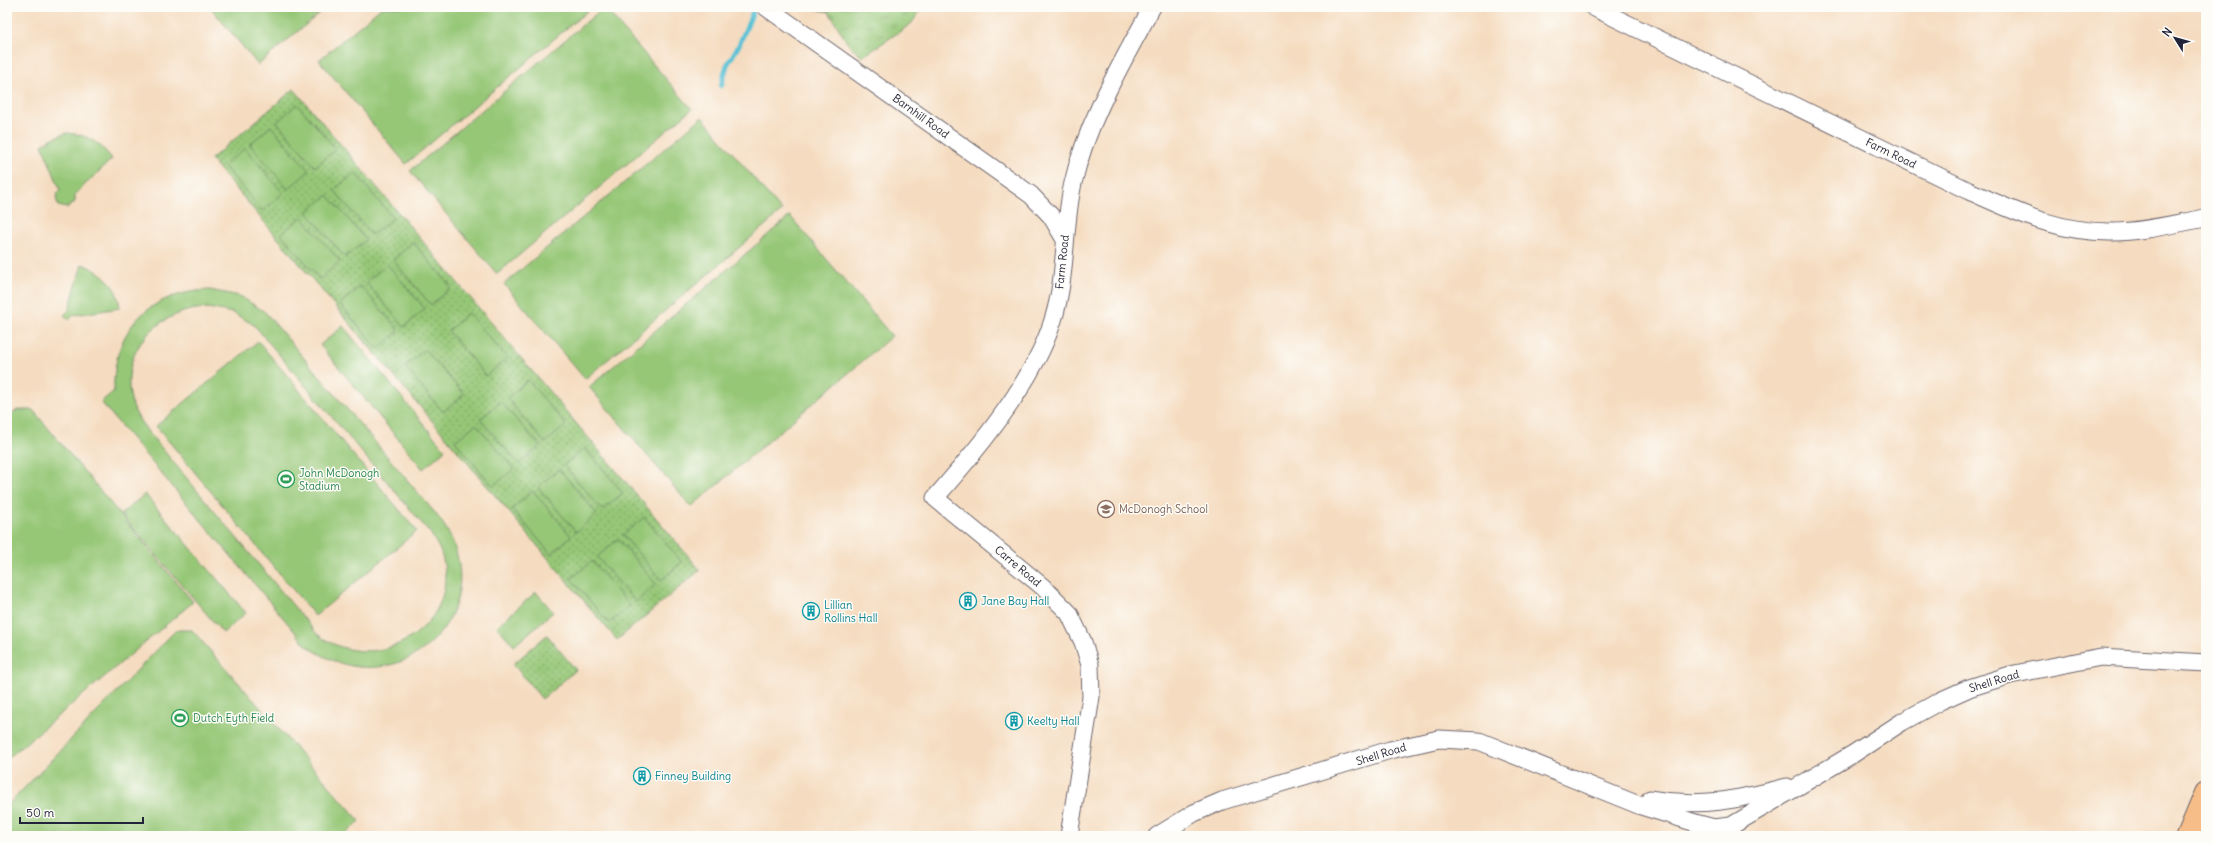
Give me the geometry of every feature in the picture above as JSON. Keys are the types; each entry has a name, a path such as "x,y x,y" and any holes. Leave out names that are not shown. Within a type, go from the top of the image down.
{"main road":[{"path":"2188,836 2206,793"}],"street":[{"name":"Barnhill Road","path":"766,7 1017,184 1040,204 1064,238"},
{"name":"Farm Road","path":"935,498 986,436 1015,394 1039,353 1053,320 1073,184 1082,147 1112,82 1152,7"},
{"name":"Farm Road","path":"1593,7 1969,190 2031,218 2071,229 2114,232 2206,218"},
{"name":"Carre Road","path":"935,498 1043,587 1069,613 1083,642 1090,665 1091,697 1070,836"},
{"name":"Shell Road","path":"1157,836 1177,830 1194,813 1244,794 1290,782 1390,750 1439,739 1480,741 1610,792 1641,806 1714,828 1731,826 1940,700 2010,675 2100,657 2206,663"},
{"name":"Shell Road","path":"1610,792 1672,803 1697,804 1735,800 1805,782"}],"green space":[{"path":"210,7 327,7 258,65"},
{"path":"382,7 592,7 406,164 319,60"},
{"path":"604,7 692,109 497,274 410,171"},
{"path":"806,7 923,7 911,24 862,57 848,44 829,12"},
{"path":"294,89 700,570 617,640 211,159"},
{"path":"297,104 336,149 315,167 277,122"},
{"path":"702,117 782,211 585,379 504,284"},
{"path":"271,126 309,171 288,189 250,144"},
{"path":"66,133 80,135 92,140 103,148 112,159 75,194 75,202 67,208 58,206 56,197 60,189 42,145 53,138"},
{"path":"245,148 283,193 262,211 224,166"},
{"path":"355,173 393,218 372,235 334,190"},
{"path":"328,195 366,240 345,257 307,212"},
{"path":"790,216 892,336 691,507 589,387"},
{"path":"302,217 340,261 320,279 281,234"},
{"path":"413,242 451,287 431,305 393,260"},
{"path":"82,264 97,271 108,280 113,286 119,300 120,308 74,315 69,320 64,315 69,310"},
{"path":"387,264 425,309 404,327 366,282"},
{"path":"361,286 399,331 378,349 340,304"},
{"path":"210,290 240,296 265,312 436,514 455,549 460,583 452,614 434,640 408,659 376,667 342,663 306,645 101,402 114,391 115,369 120,349 127,332 138,318 152,306 169,298 188,292","holes":["208,308 233,313 254,325 431,534 438,546 441,553 445,579 440,602 428,622 410,638 388,648 365,651 340,647 317,634 149,433 137,415 133,407 129,384 131,367 136,351 146,337 158,325 173,316 190,310"]},
{"path":"468,313 507,358 486,376 448,331"},
{"path":"343,326 445,450 423,469 320,345"},
{"name":"John McDonogh Stadium","path":"258,341 417,531 315,616 156,426"},
{"path":"425,350 464,394 443,412 405,367"},
{"path":"528,380 566,425 545,443 507,398"},
{"path":"501,402 540,446 519,464 480,419"},
{"path":"17,410 33,410 193,602 7,759 7,418"},
{"path":"476,424 514,469 493,486 455,441"},
{"path":"585,448 623,493 602,510 564,465"},
{"path":"559,469 597,514 576,532 538,487"},
{"path":"533,491 571,536 551,554 512,509"},
{"path":"145,494 246,613 223,633 121,514"},
{"path":"644,517 682,562 661,580 623,535"},
{"path":"618,539 656,584 636,602 597,557"},
{"path":"592,561 630,606 609,623 571,579"},
{"path":"536,592 553,612 514,646 497,626"},
{"name":"Dutch Eyth Field","path":"176,630 192,630 360,821 343,836 9,836 7,806"},
{"path":"547,635 576,670 542,699 513,664"}],"waterway":[{"path":"721,86 727,65 739,45 754,9"}],"place":[{"name":"John McDonogh Stadium","path":"286,479"},
{"name":"McDonogh School","path":"1106,509"},
{"name":"Jane Bay Hall","path":"968,601"},
{"name":"Lillian Rollins Hall","path":"811,611"},
{"name":"Dutch Eyth Field","path":"180,718"},
{"name":"Keelty Hall","path":"1014,721"},
{"name":"Finney Building","path":"642,776"}]}
